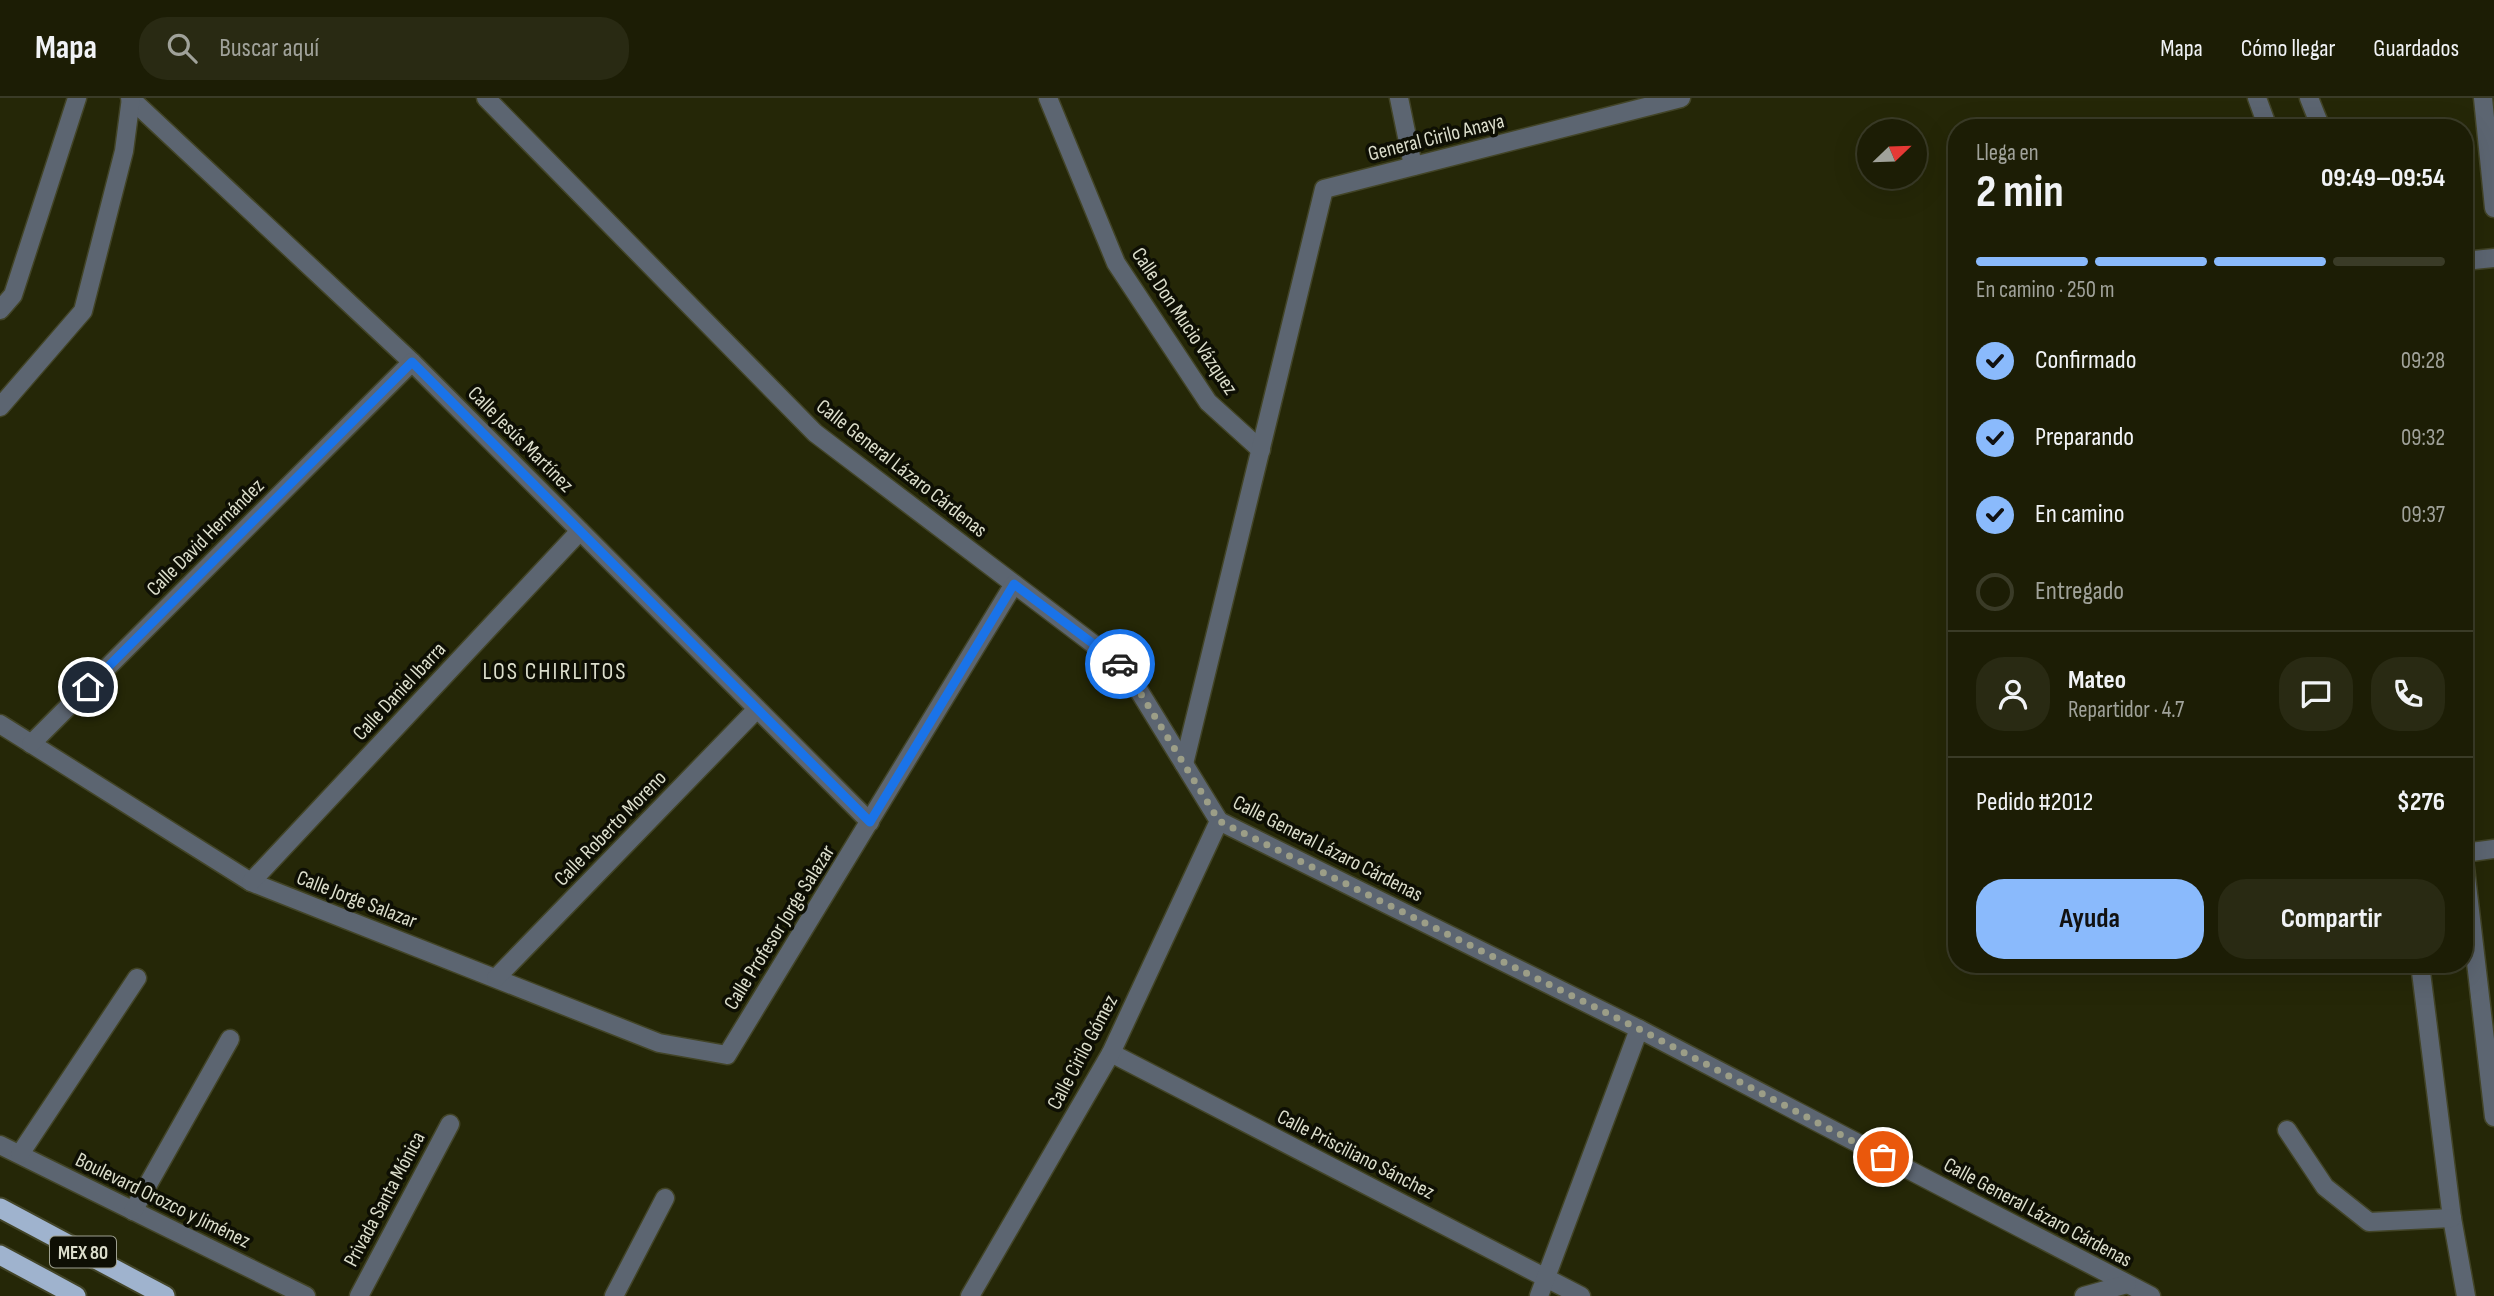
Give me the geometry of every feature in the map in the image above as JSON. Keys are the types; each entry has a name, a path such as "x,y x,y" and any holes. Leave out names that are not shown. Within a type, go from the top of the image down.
{"highway":[{"name":"MEX 80","path":"0,1208 165,1296"},
{"name":"MEX 80","path":"0,1255 76,1296"}],"street":[{"path":"0,310 13,295 77,98"},
{"name":"Calle General Lázaro Cárdenas","path":"486,98 815,433 1125,668 1219,821 1639,1029 2151,1296"},
{"name":"Calle Don Mucio Vázquez","path":"1048,98 1116,263 1208,402 1261,450"},
{"path":"1399,98 1413,166"},
{"name":"General Cirilo Anaya","path":"1261,450 1324,189 1681,98"},
{"path":"2257,98 2265,119"},
{"path":"2309,98 2317,119"},
{"path":"2483,98 2494,208"},
{"path":"0,407 83,311 124,151 131,99"},
{"name":"Calle Jesús Martínez","path":"131,99 412,362 870,822"},
{"path":"2473,260 2494,258"},
{"name":"Calle David Hernández","path":"31,744 412,362"},
{"path":"1184,764 1261,450"},
{"name":"Calle Daniel Ibarra","path":"251,882 580,531"},
{"name":"Calle Profesor Jorge Salazar","path":"727,1055 1014,584"},
{"name":"Calle Roberto Moreno","path":"496,978 757,709"},
{"name":"Calle Jorge Salazar","path":"0,724 251,882 659,1043 727,1055"},
{"name":"Calle Cirilo Gómez","path":"970,1296 1111,1053 1219,821"},
{"path":"2473,852 2494,849"},
{"path":"2473,936 2494,1117"},
{"path":"2421,973 2452,1218 2466,1296"},
{"path":"20,1154 137,978"},
{"path":"1539,1296 1639,1029"},
{"path":"133,1211 230,1039"},
{"name":"Calle Prisciliano Sánchez","path":"1111,1053 1581,1296"},
{"name":"Privada Santa Mónica","path":"359,1296 450,1124"},
{"path":"2287,1130 2325,1187 2369,1222 2452,1218"},
{"name":"Boulevard Orozco y Jiménez","path":"0,1145 306,1296"},
{"path":"614,1296 666,1198"},
{"path":"2084,1296 2127,1284"}],"way so far":[{"path":"1120,664 1219,821 1639,1029 1883,1157"}],"district":[{"name":"LOS CHIRLITOS","path":"555,671"}],"route":[{"path":"88,687 412,362 870,822 1014,584 1120,664"}]}
